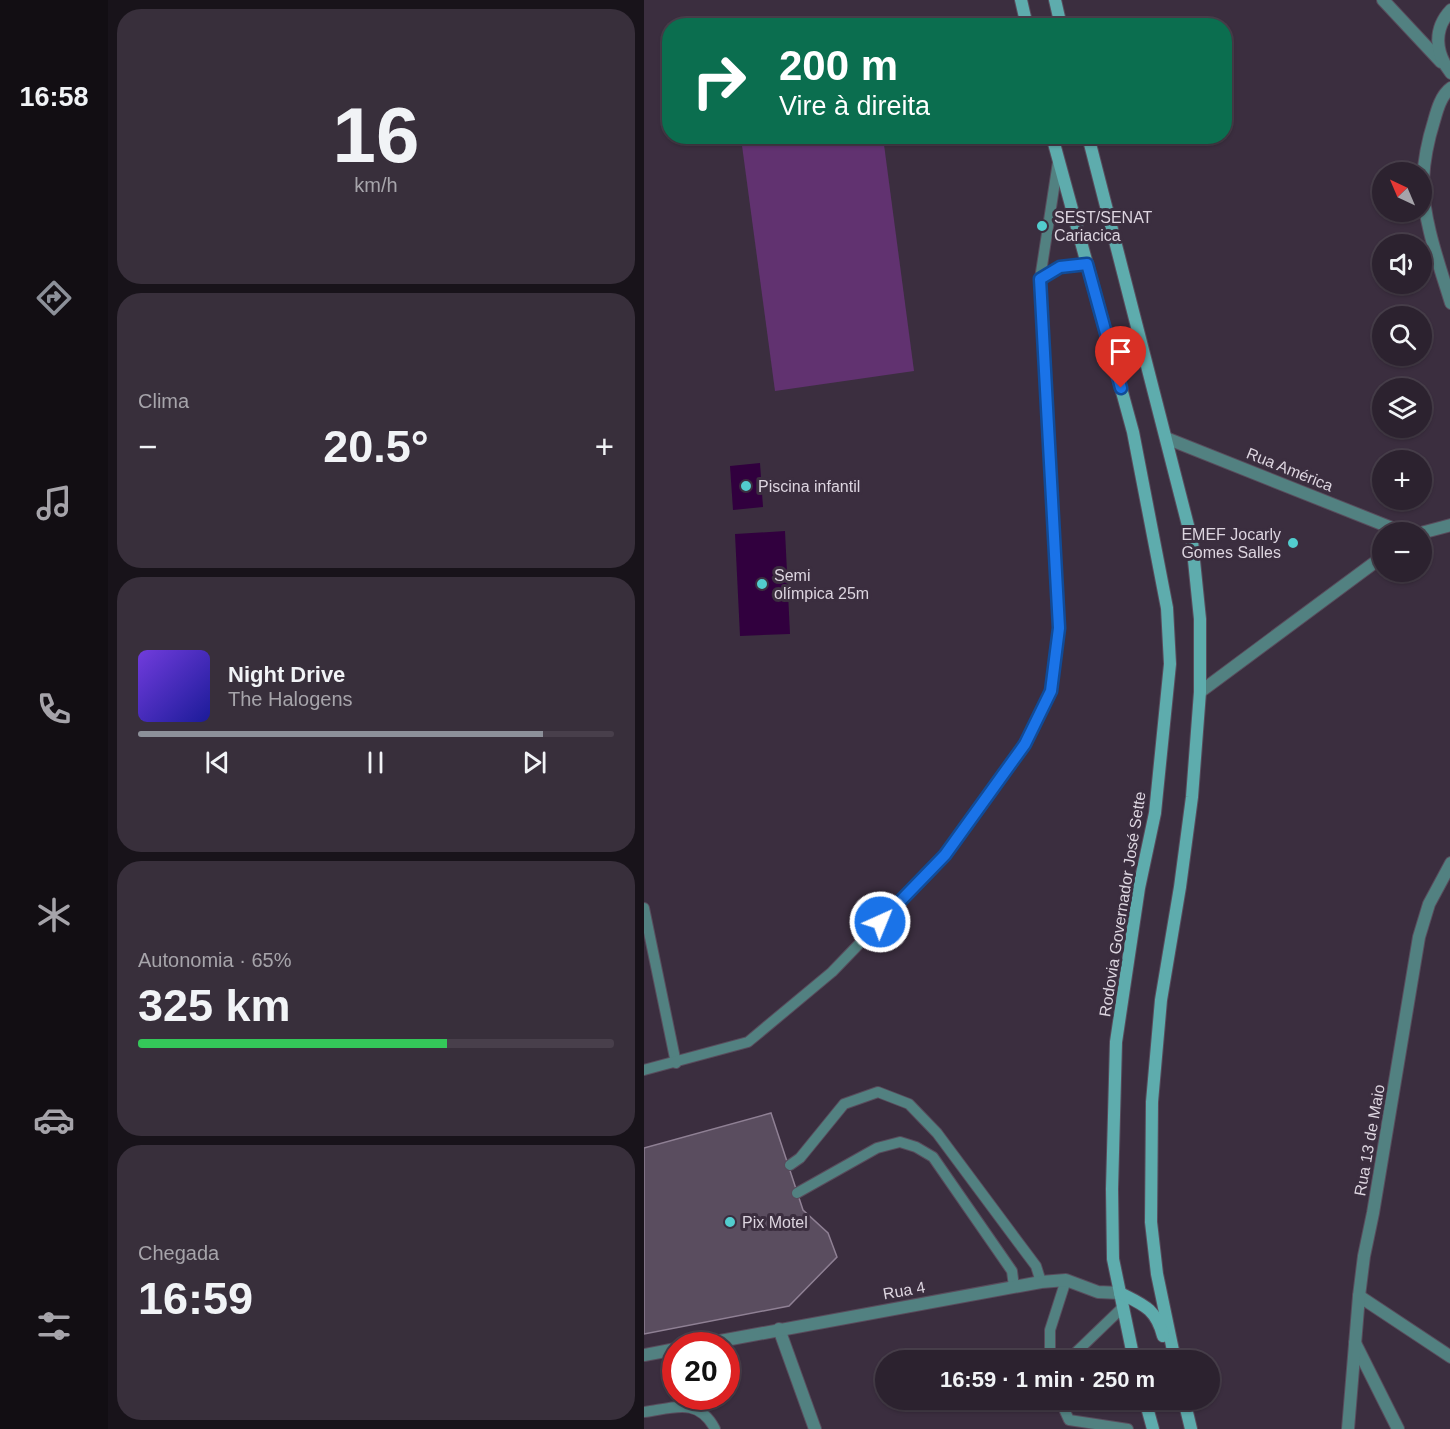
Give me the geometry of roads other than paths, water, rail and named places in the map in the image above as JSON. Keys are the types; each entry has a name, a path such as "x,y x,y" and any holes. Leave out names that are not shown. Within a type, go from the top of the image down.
{"main road":[{"path":"1021,0 1025,18"},
{"path":"1055,0 1059,18"},
{"name":"Rodovia Governador José Sette","path":"1054,144 1133,432 1167,608 1170,664 1156,813 1139,888 1116,1042 1112,1189 1113,1259 1132,1350"},
{"path":"1090,144 1192,542 1200,619 1200,692 1192,797 1161,1000 1152,1102 1151,1222 1157,1274 1173,1350"},
{"path":"1120,1293 1145,1305 1155,1314 1167,1350"},
{"path":"1148,1410 1153,1429"},
{"path":"1187,1410 1192,1429"}],"street":[{"path":"1383,0 1451,73"},
{"path":"1441,62 1439,34 1442,20 1451,10"},
{"path":"1451,88 1439,105 1428,141 1423,182 1428,218 1451,303"},
{"name":"Rua América","path":"1166,438 1377,522"},
{"path":"1432,530 1451,525"},
{"path":"1200,692 1372,564"},
{"name":"Rua 13 de Maio","path":"1348,1429 1358,1296 1419,937 1429,904 1451,863"},
{"name":"Rua 4","path":"740,1337 1042,1282 1066,1280 1098,1292 1120,1293"},
{"path":"1358,1296 1451,1357"},
{"path":"779,1329 815,1429"},
{"path":"1355,1341 1398,1429"},
{"path":"644,1355 662,1352"}],"lane":[{"path":"644,1070 748,1042 832,972 945,855 1025,744 1051,691 1059,628 1040,279 1058,161"},
{"path":"1040,279 1060,267 1087,264"},
{"path":"644,908 676,1063"},
{"path":"790,1165 800,1158 844,1104 878,1092 909,1104 937,1133 1036,1266 1042,1282"},
{"path":"797,1193 877,1148 900,1142 916,1147 933,1157 1012,1271 1014,1287"},
{"path":"1050,1350 1050,1330 1066,1280"},
{"path":"1078,1350 1123,1307"},
{"path":"644,1412 689,1406 702,1411 715,1429"},
{"path":"1064,1410 1069,1420 1128,1429"}],"place":[{"name":"SEST/SENAT Cariacica","path":"1042,226"},
{"name":"Piscina infantil","path":"746,486"},
{"name":"EMEF Jocarly Gomes Salles","path":"1293,543"},
{"name":"Semi olímpica 25m","path":"762,584"},
{"name":"Pix Motel","path":"730,1222"}]}
